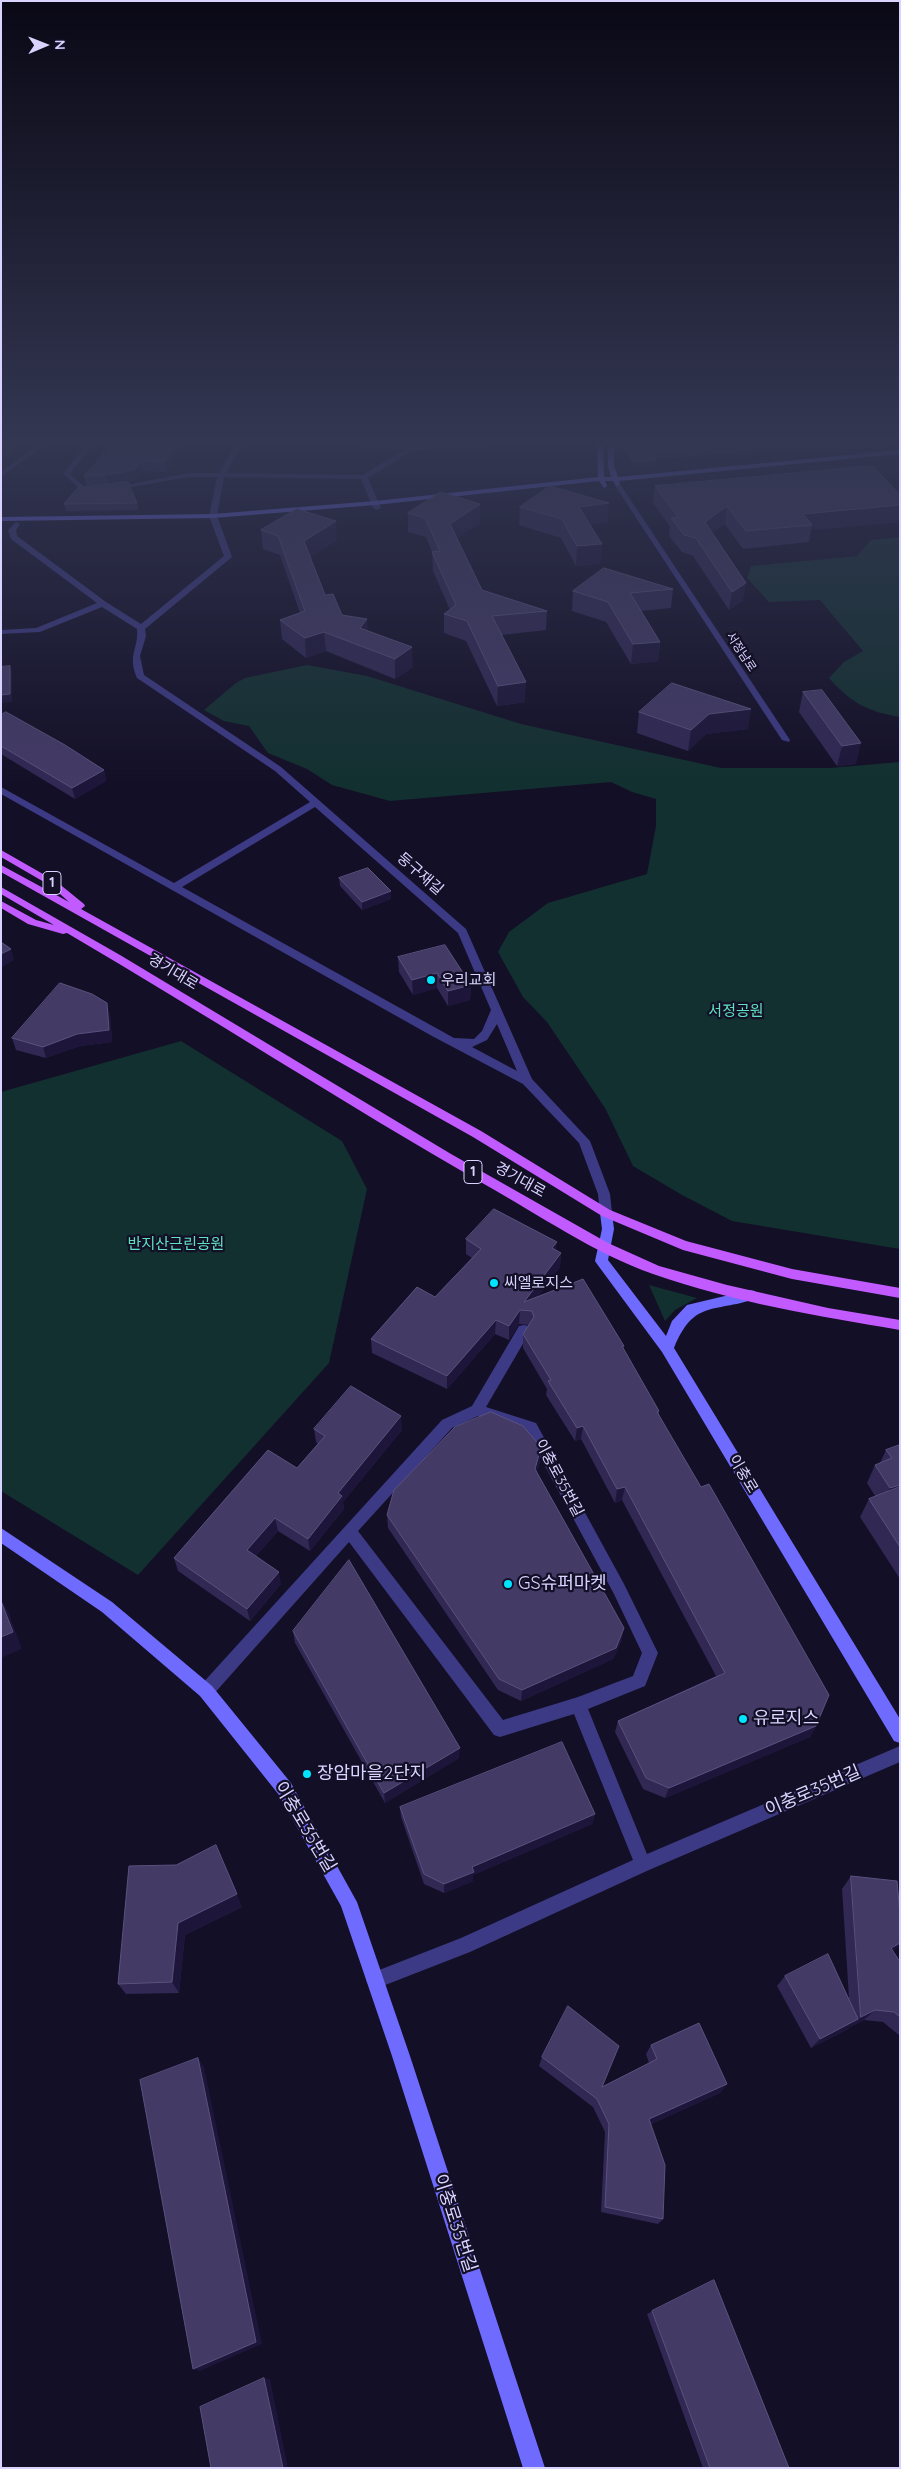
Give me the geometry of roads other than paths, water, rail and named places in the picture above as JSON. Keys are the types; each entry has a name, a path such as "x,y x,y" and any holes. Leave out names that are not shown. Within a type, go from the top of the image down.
{"main road":[{"name":"경기대로","path":"1,852 54,884 96,922"},
{"name":"경기대로","path":"1,868 477,1134 606,1213 683,1245 792,1274 900,1293"},
{"name":"경기대로","path":"1,890 81,936 447,1157 604,1246 656,1270 828,1313 900,1326"},
{"name":"경기대로","path":"1,904 32,922 81,936"},
{"name":"이충로","path":"606,1213 608,1230 601,1261 667,1348 900,1735"},
{"path":"667,1348 677,1326 692,1309 750,1295"},
{"name":"이충로35번길","path":"1,1535 107,1607 206,1692 285,1789 348,1902 534,2468"}],"street":[{"path":"43,559 102,604 141,628 225,559"},
{"name":"서정남로","path":"667,559 786,740"},
{"path":"1,632 37,630 102,604"},
{"name":"둥구재길","path":"141,628 142,636 136,656 140,676 278,769 462,931 527,1081 584,1141 604,1194 606,1213"},
{"path":"1,790 436,1033 527,1081"},
{"path":"174,887 315,803"},
{"path":"436,1033 461,1043 476,1042 488,1035 496,1012"},
{"path":"206,1692 447,1424 478,1410 524,1330"},
{"name":"이충로35번길","path":"349,1531 500,1729 578,1705 639,1681 650,1653 619,1589 531,1427 478,1410"},
{"path":"578,1705 643,1864"},
{"name":"이충로35번길","path":"375,1980 464,1946 643,1864 900,1754"}],"place":[{"name":"우리교회","path":"431,980"},
{"name":"씨엘로지스","path":"494,1283"},
{"name":"GS슈퍼마켓","path":"508,1584"},
{"name":"유로지스","path":"743,1719"},
{"name":"장암마을2단지","path":"307,1774"}],"park label":[{"name":"서정공원","path":"736,1011"},
{"name":"반지산근린공원","path":"176,1244"}]}
